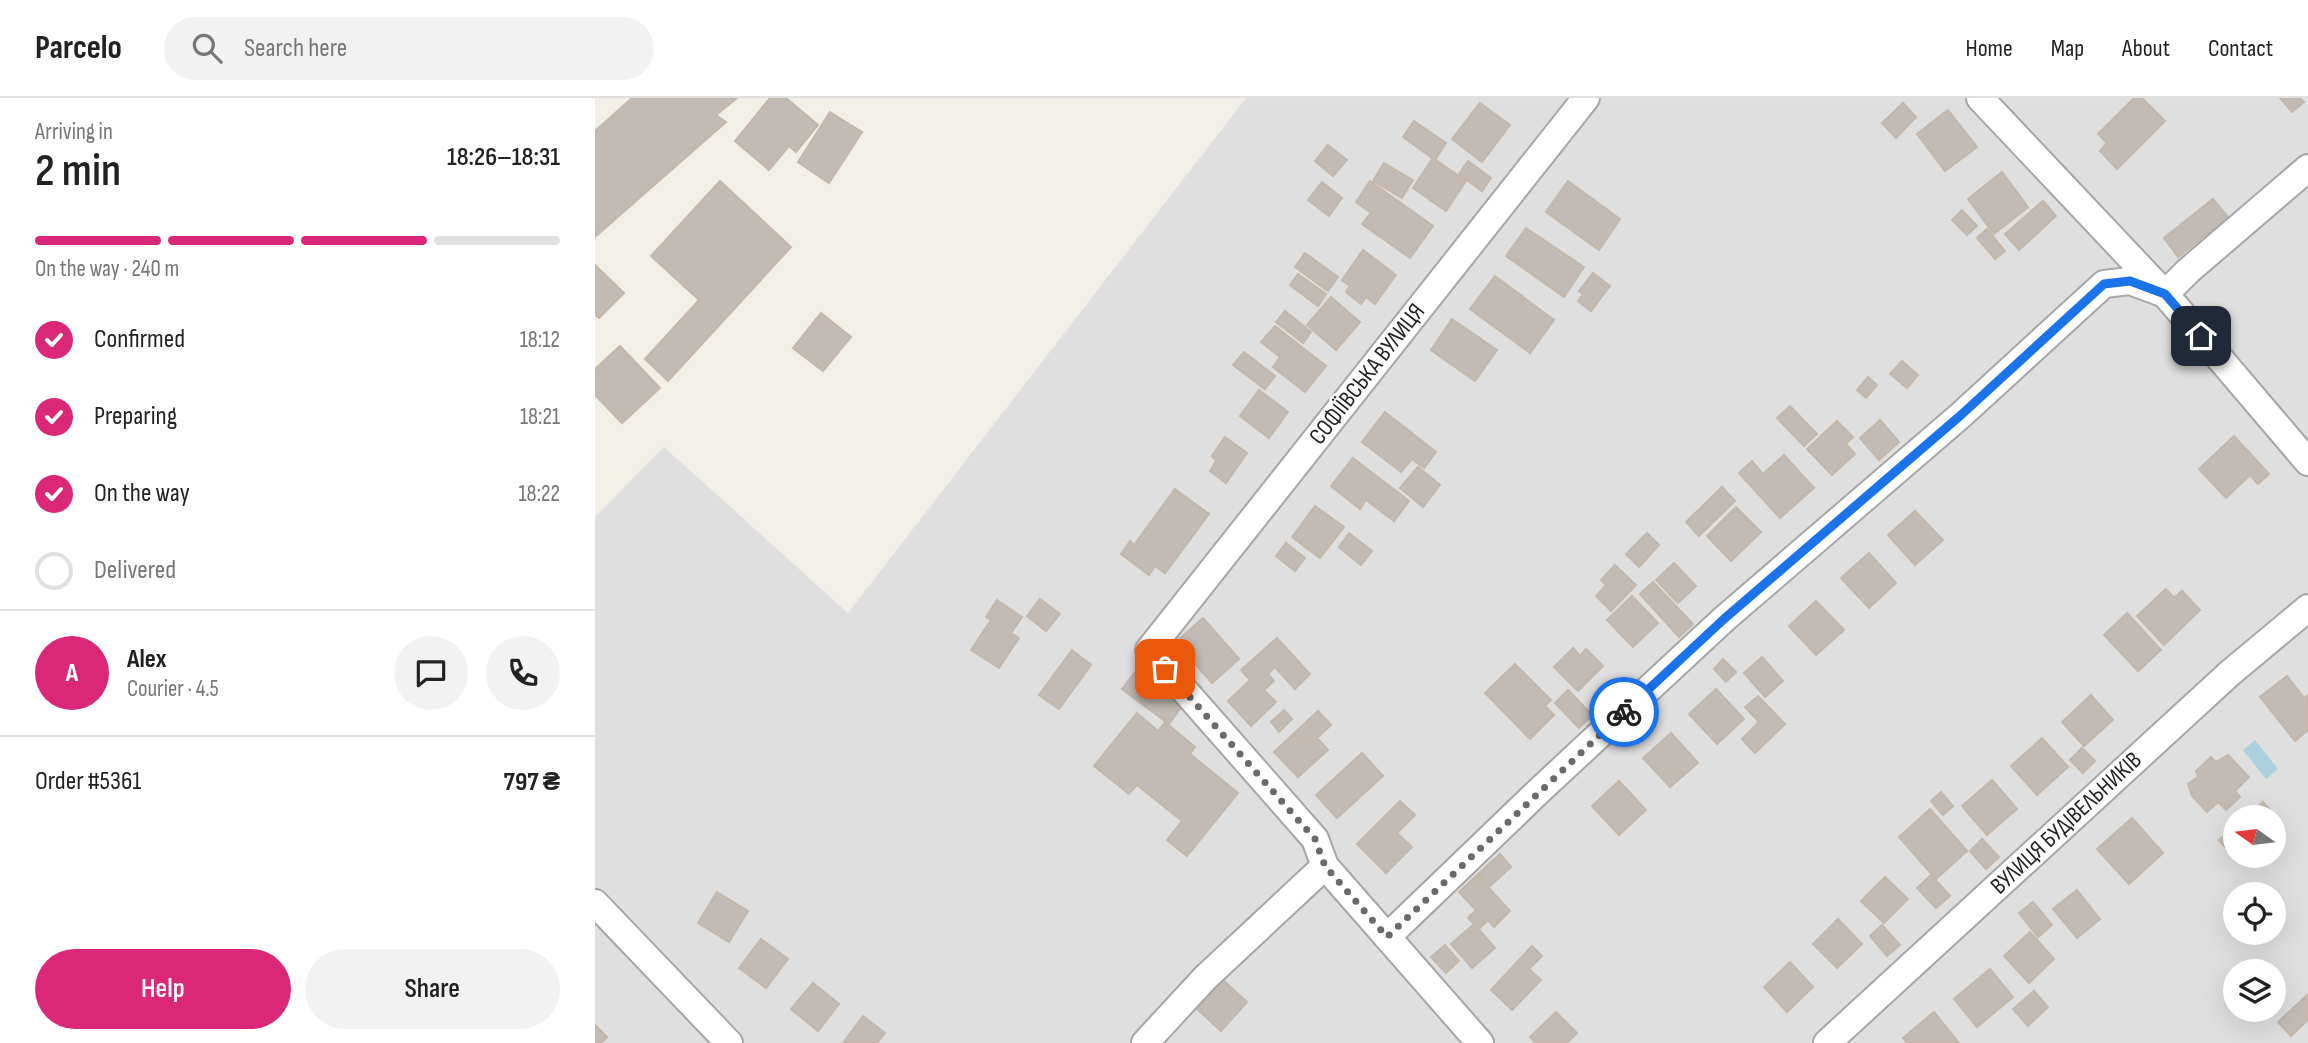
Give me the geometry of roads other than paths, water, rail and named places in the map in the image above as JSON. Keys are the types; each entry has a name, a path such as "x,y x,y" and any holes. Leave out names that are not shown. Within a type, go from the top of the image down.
{"street":[{"name":"СОФІЇВСЬКА ВУЛИЦЯ","path":"1325,866 1315,839 1149,650 1586,98"},
{"path":"1980,98 2165,294 2308,462"},
{"path":"2165,294 2187,271 2308,168"},
{"path":"1387,937 1724,619 1961,415 2104,284 2130,281 2165,294"},
{"name":"ВУЛИЦЯ БУДІВЕЛЬНИКІВ","path":"1827,1043 2230,673 2308,608"},
{"path":"1145,1043 1205,978 1325,866 1480,1043"},
{"path":"595,903 729,1043"}],"water":[{"path":"2255,740 2278,769 2266,779 2243,750"}]}
